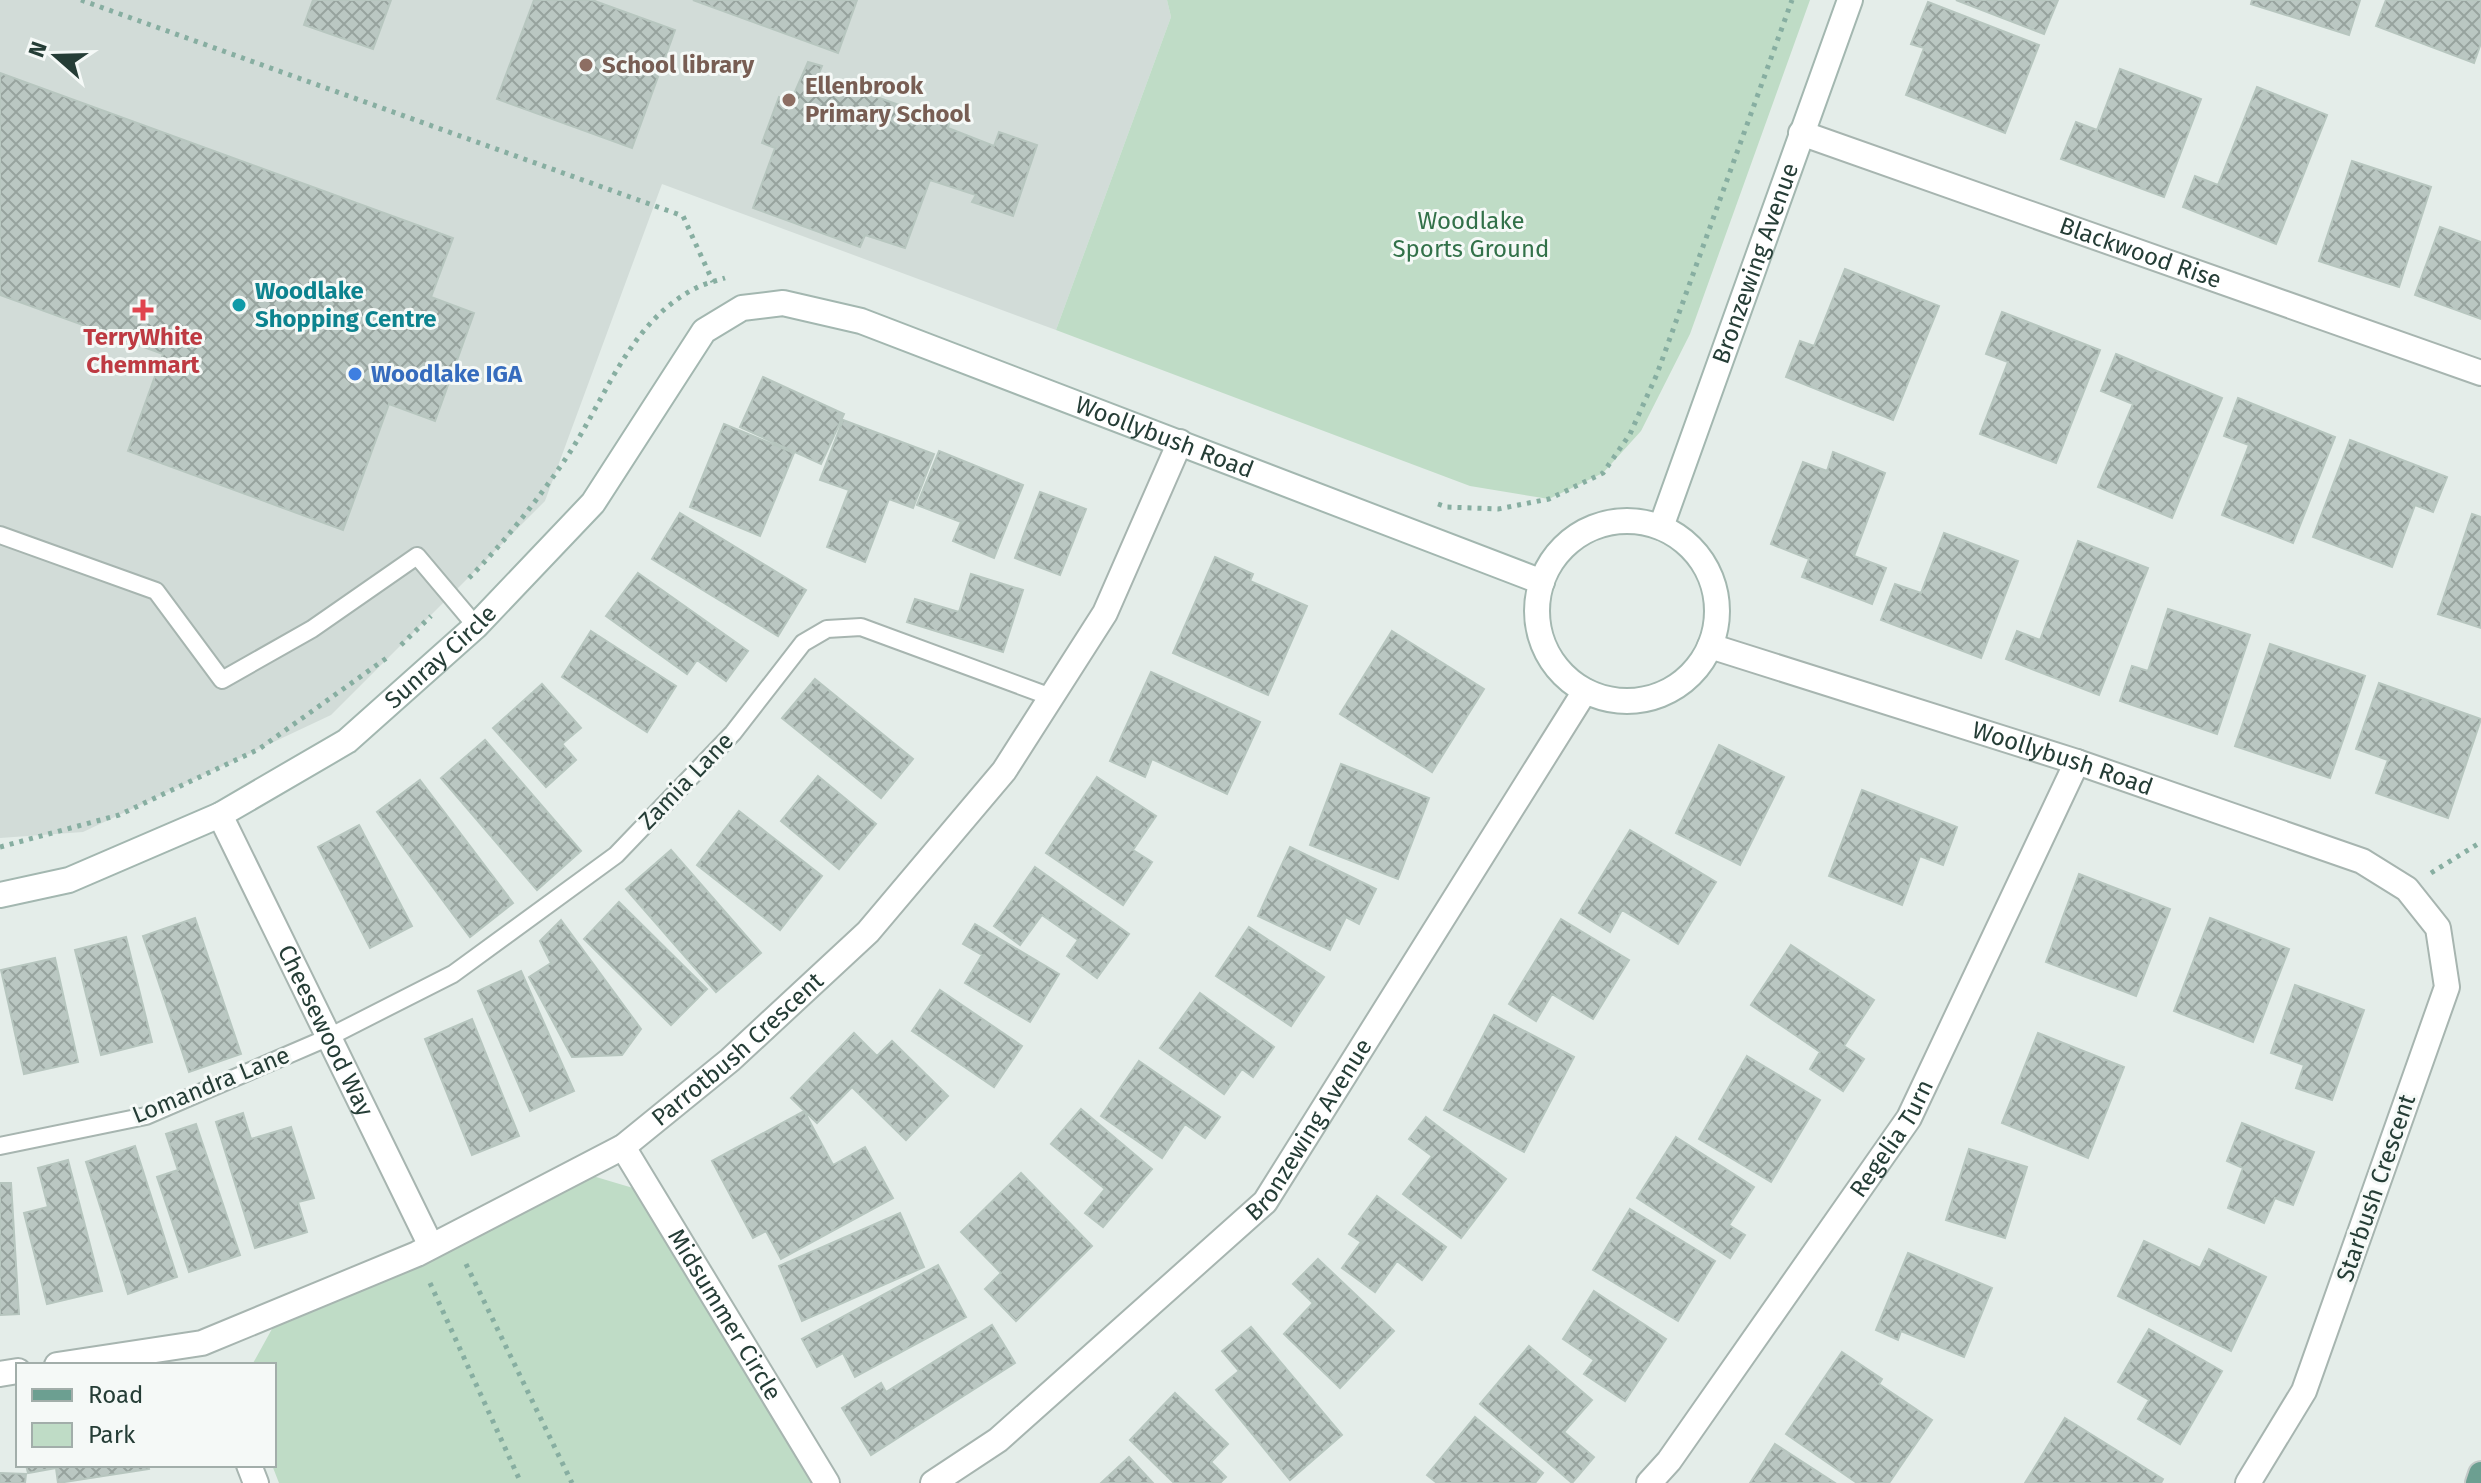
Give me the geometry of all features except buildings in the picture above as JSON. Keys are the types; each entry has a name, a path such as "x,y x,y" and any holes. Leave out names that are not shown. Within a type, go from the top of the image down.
{"main road":[{"path":"2478,1483 2481,1474"}],"street":[{"name":"Bronzewing Avenue","path":"1661,527 1850,0"},
{"name":"Blackwood Rise","path":"1801,133 2481,373"},
{"name":"Sunray Circle","path":"0,895 69,880 220,815 347,741 476,626 593,503 704,331 742,308 783,303"},
{"name":"Woollybush Road","path":"783,303 861,321 1542,582"},
{"name":"Parrotbush Crescent","path":"84,1363 206,1354 433,1245 623,1147 730,1060 868,932 1004,771 1105,613 1180,442"},
{"path":"1632,521 1661,527 1686,541 1704,563 1715,589 1717,618 1710,646 1695,671 1671,690 1643,700 1613,700 1585,691 1564,676 1549,656 1540,633 1537,607 1542,582 1556,556 1577,536 1603,524 1632,521"},
{"name":"Woollybush Road","path":"1710,646 2077,762 2362,861 2407,889"},
{"name":"Bronzewing Avenue","path":"933,1483 998,1440 1265,1202 1585,691"},
{"name":"Regelia Turn","path":"1649,1483 1669,1461 1909,1118 2077,762"},
{"name":"Cheesewood Way","path":"220,815 327,1038 433,1245"},
{"name":"Starbush Crescent","path":"2248,1483 2304,1391 2447,987 2438,928 2407,889"},
{"name":"Midsummer Circle","path":"623,1147 827,1483"}],"lane":[{"path":"0,535 156,591 222,680 312,629 417,556 476,626"},
{"name":"Zamia Lane","path":"327,1038 453,974 616,855 733,733 803,643 827,629 861,627 1051,697"},
{"name":"Lomandra Lane","path":"0,1146 146,1116 327,1038"}],"path":[{"path":"81,0 683,216 728,316"},
{"path":"1432,502 1447,507 1498,509 1549,499 1603,473 1630,434 1657,374 1792,0"},
{"path":"0,847 119,815 259,749 391,655 493,555 571,450 618,368 649,322 695,288 728,277"},
{"path":"2407,889 2481,842"},
{"path":"433,1245 521,1483"},
{"path":"433,1245 572,1483"}],"shaded area":[{"path":"0,0 1167,0 1171,17 1056,330 662,184 545,501 331,715 83,832 0,838"}],"green space":[{"name":"Woodlake Sports Ground","path":"1167,0 1810,0 1690,334 1641,431 1603,473 1549,499 1470,486 1056,330 1171,17"},
{"path":"586,1174 633,1188 813,1483 279,1483 273,1467 276,1467 276,1363 253,1363 278,1318"}],"place":[{"name":"School library","path":"586,65"},
{"name":"Ellenbrook Primary School","path":"789,100"},
{"name":"Woodlake Shopping Centre","path":"239,305"},
{"name":"TerryWhite Chemmart","path":"143,310"},
{"name":"Woodlake IGA","path":"355,374"}]}
